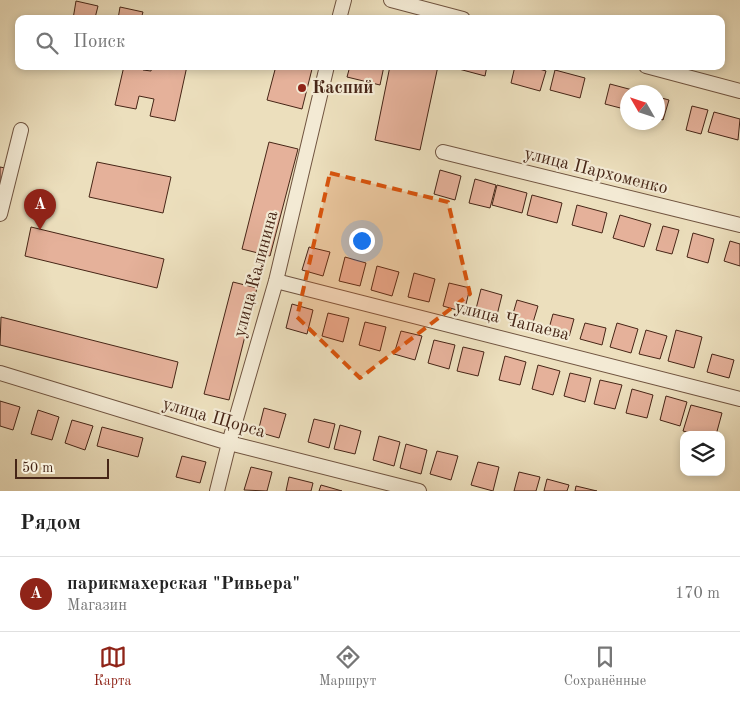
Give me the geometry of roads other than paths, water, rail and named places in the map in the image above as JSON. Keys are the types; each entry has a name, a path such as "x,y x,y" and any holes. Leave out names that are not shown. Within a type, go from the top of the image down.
{"street":[{"path":"340,15 344,0"},
{"path":"391,0 448,15"},
{"name":"улица Калинина","path":"218,491 229,443 276,281 326,70"},
{"path":"662,70 740,90"},
{"path":"0,214 21,130"},
{"name":"улица Пархоменко","path":"444,152 740,225"},
{"name":"улица Чапаева","path":"276,281 740,399"},
{"name":"улица Щорса","path":"0,373 229,443 419,491"}],"place":[{"name":"Каспий","path":"302,88"},
{"name":"парикмахерская \"Ривьера\"","path":"40,230"}]}
